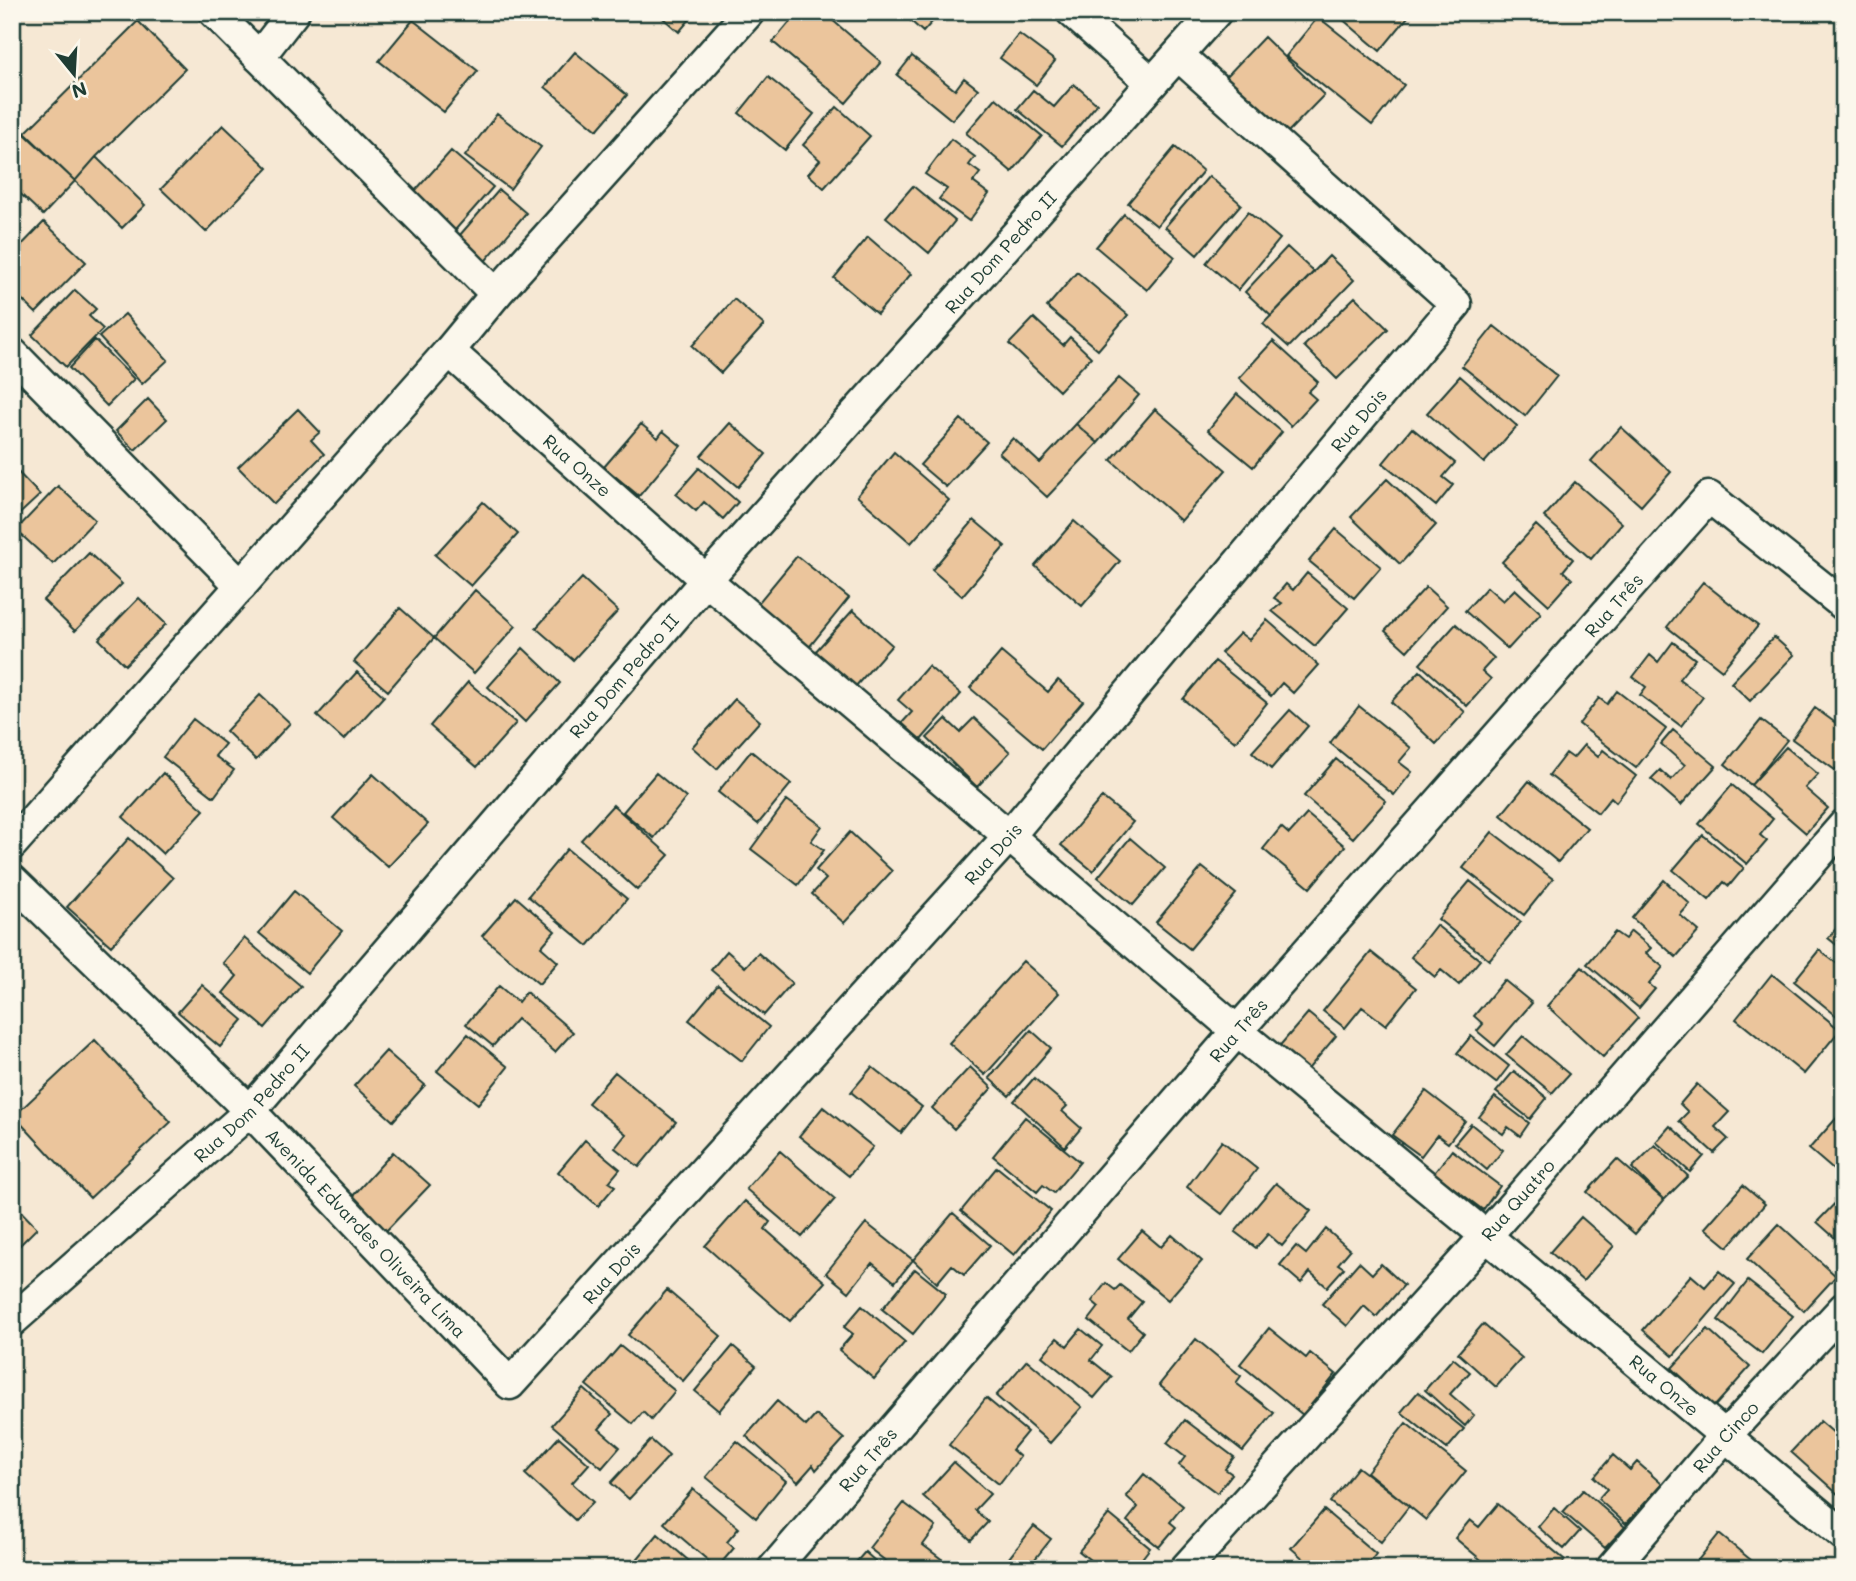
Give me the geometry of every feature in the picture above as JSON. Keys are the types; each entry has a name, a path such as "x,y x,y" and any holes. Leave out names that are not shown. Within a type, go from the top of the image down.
{"street":[{"path":"214,12 496,294"},
{"path":"259,57 294,12"},
{"path":"12,845 449,351 496,294 749,12"},
{"path":"1072,12 1152,83"},
{"name":"Rua Dom Pedro II","path":"12,1321 250,1111 706,580 1216,12"},
{"name":"Rua Dois","path":"510,1384 1009,836 1456,304 1178,55"},
{"name":"Rua Onze","path":"449,351 706,580 1237,1031 1844,1535"},
{"path":"12,353 241,586"},
{"name":"Rua Três","path":"774,1569 1237,1031 1709,498 1844,605"},
{"name":"Rua Quatro","path":"1185,1569 1486,1236 1844,825"},
{"name":"Avenida Edvardes Oliveira Lima","path":"12,880 250,1111 510,1384"},
{"name":"Rua Cinco","path":"1611,1569 1726,1436 1844,1308"}],"building":[{"path":"656,12 696,12 679,32"},
{"path":"798,12 823,12 881,62 846,103 773,42"},
{"path":"901,12 941,12 923,32"},
{"path":"1334,12 1412,12 1380,51"},
{"path":"1318,17 1404,85 1372,125 1286,56"},
{"path":"413,20 478,71 444,112 379,61"},
{"path":"138,21 185,69 75,181 25,133"},
{"path":"1019,34 1055,61 1036,85 1000,58"},
{"path":"1264,37 1324,95 1285,135 1225,78"},
{"path":"575,52 627,95 597,130 545,87"},
{"path":"912,56 955,90 964,78 978,89 952,120 897,75"},
{"path":"768,77 814,114 785,150 739,113"},
{"path":"1074,84 1097,104 1062,146 1017,109 1033,90 1054,107"},
{"path":"996,98 1042,136 1012,172 966,133"},
{"path":"837,107 870,136 824,188 808,174 820,160 803,145"},
{"path":"497,114 541,147 510,189 465,156"},
{"path":"12,122 75,181 43,215 12,186"},
{"path":"223,125 268,168 206,232 161,189"},
{"path":"951,139 975,157 969,165 980,173 973,182 989,194 969,221 939,199 947,189 925,174"},
{"path":"1175,147 1203,171 1157,226 1128,203"},
{"path":"451,151 493,187 448,238 406,201"},
{"path":"96,157 145,205 122,228 75,181"},
{"path":"1209,176 1241,204 1197,255 1165,227"},
{"path":"913,186 955,221 929,253 886,217"},
{"path":"499,190 526,213 481,266 453,243"},
{"path":"1248,212 1280,239 1238,290 1206,263"},
{"path":"1124,214 1175,257 1147,290 1096,247"},
{"path":"44,222 86,262 36,313 12,290 12,255"},
{"path":"868,237 911,274 877,314 834,278"},
{"path":"1287,247 1314,272 1271,316 1245,292"},
{"path":"1329,256 1354,280 1289,347 1263,324"},
{"path":"1077,272 1128,315 1098,350 1047,307"},
{"path":"75,290 96,309 89,316 103,329 66,367 32,335"},
{"path":"1355,297 1388,329 1337,379 1304,346"},
{"path":"734,299 764,325 721,373 692,346"},
{"path":"125,314 168,360 142,384 99,337"},
{"path":"1034,318 1063,345 1070,337 1091,357 1059,391 1009,344"},
{"path":"1494,326 1557,376 1525,416 1462,366"},
{"path":"95,340 134,379 107,406 69,368"},
{"path":"1273,341 1318,382 1308,392 1316,399 1291,426 1239,378"},
{"path":"1460,376 1517,426 1484,463 1427,413"},
{"path":"1119,378 1139,395 1098,443 1076,424"},
{"path":"1237,394 1282,432 1253,467 1208,430"},
{"path":"148,399 167,419 135,450 116,431"},
{"path":"298,409 320,432 311,440 324,454 274,504 238,467"},
{"path":"1155,409 1226,470 1181,521 1111,460"},
{"path":"961,419 987,442 946,487 920,465"},
{"path":"730,423 766,454 738,487 701,456"},
{"path":"641,424 658,438 663,431 681,446 639,496 604,467"},
{"path":"1076,424 1098,443 1047,497 999,453 1013,438 1040,463"},
{"path":"1621,427 1671,472 1641,506 1591,461"},
{"path":"1412,428 1455,463 1443,477 1453,485 1436,506 1383,463"},
{"path":"894,452 949,500 911,543 857,496"},
{"path":"12,466 40,495 12,521"},
{"path":"699,468 738,502 723,519 704,502 696,511 676,494"},
{"path":"1387,479 1436,525 1400,564 1351,517"},
{"path":"1575,482 1622,523 1591,559 1544,517"},
{"path":"58,486 95,520 53,564 16,530"},
{"path":"483,502 518,534 471,586 435,555"},
{"path":"974,520 1005,546 962,596 932,570"},
{"path":"1074,521 1120,561 1082,606 1035,566"},
{"path":"1536,525 1573,559 1563,571 1572,579 1549,605 1502,562"},
{"path":"1336,529 1381,567 1354,598 1309,561"},
{"path":"89,553 122,584 75,631 43,600"},
{"path":"797,556 849,598 806,651 754,608"},
{"path":"1307,573 1348,608 1315,646 1272,611 1282,603 1274,598 1286,584 1293,590"},
{"path":"582,578 618,611 573,660 536,628"},
{"path":"1703,582 1758,626 1722,670 1667,627"},
{"path":"1426,587 1447,606 1407,651 1385,631"},
{"path":"1487,587 1503,601 1515,589 1541,613 1508,649 1465,611"},
{"path":"475,590 516,626 474,673 434,638"},
{"path":"139,598 166,624 125,665 99,639"},
{"path":"400,608 434,638 388,691 354,662"},
{"path":"853,610 892,645 855,687 815,652"},
{"path":"1267,620 1318,665 1293,693 1282,683 1271,696 1221,653 1240,633 1249,640"},
{"path":"1456,624 1494,658 1482,671 1491,679 1467,706 1420,664"},
{"path":"1774,637 1794,655 1750,701 1731,683"},
{"path":"1673,642 1695,659 1679,679 1703,697 1681,726 1640,695 1646,687 1633,677 1650,655 1658,662"},
{"path":"523,648 560,683 525,722 488,687"},
{"path":"1001,652 1048,692 1058,680 1083,701 1042,749 970,688"},
{"path":"1215,661 1267,703 1235,742 1183,699"},
{"path":"928,666 961,694 921,740 902,723 912,712 898,700"},
{"path":"1420,671 1465,712 1436,744 1391,702"},
{"path":"357,672 384,696 344,740 317,716"},
{"path":"468,682 516,723 477,767 430,726"},
{"path":"1617,691 1666,729 1636,768 1579,724 1599,698 1607,704"},
{"path":"260,695 290,723 256,760 226,731"},
{"path":"735,699 760,721 717,769 692,747"},
{"path":"1359,706 1411,748 1399,762 1412,772 1394,795 1330,743"},
{"path":"1815,708 1844,729 1844,758 1835,770 1792,739"},
{"path":"1290,710 1308,726 1271,769 1252,752"},
{"path":"974,718 1010,752 977,787 927,738 946,719 960,732"},
{"path":"193,719 225,744 215,756 234,770 214,797 163,757"},
{"path":"1761,720 1787,740 1751,785 1725,764"},
{"path":"1673,730 1716,766 1681,805 1651,779 1660,770 1671,780 1685,765 1661,744"},
{"path":"1584,745 1598,757 1603,750 1636,776 1616,802 1611,797 1598,813 1549,775 1566,753 1573,758"},
{"path":"1786,747 1818,774 1805,788 1828,808 1806,833 1751,785"},
{"path":"751,751 791,784 758,824 718,792"},
{"path":"1336,759 1386,801 1353,838 1304,796"},
{"path":"163,773 204,810 163,854 123,817"},
{"path":"656,773 686,798 654,838 623,812"},
{"path":"373,774 428,824 388,867 333,818"},
{"path":"1529,781 1587,828 1558,862 1501,815"},
{"path":"1732,785 1773,819 1760,835 1767,841 1747,864 1699,824"},
{"path":"1102,797 1133,822 1093,871 1061,845"},
{"path":"787,800 822,826 811,841 824,850 798,885 751,849"},
{"path":"613,805 669,855 637,890 581,840"},
{"path":"1307,814 1345,846 1310,888 1263,849 1281,827 1289,834"},
{"path":"850,832 892,871 844,923 812,894 826,879 816,870"},
{"path":"1492,832 1553,879 1524,915 1463,868"},
{"path":"1703,835 1744,868 1729,886 1724,882 1709,900 1673,870"},
{"path":"129,838 173,878 111,946 67,907"},
{"path":"1130,838 1165,868 1133,905 1098,877"},
{"path":"567,849 627,899 588,946 528,896"},
{"path":"1202,867 1236,894 1190,949 1156,922"},
{"path":"1664,880 1690,904 1680,915 1699,931 1676,957 1632,918"},
{"path":"1470,881 1521,922 1489,960 1438,919"},
{"path":"294,891 342,931 307,973 259,933"},
{"path":"516,897 555,931 541,947 558,962 539,984 482,936"},
{"path":"1844,919 1844,951 1828,938"},
{"path":"1436,925 1480,960 1459,985 1441,970 1435,977 1411,957"},
{"path":"1631,931 1651,948 1646,953 1663,967 1649,984 1655,989 1639,1008 1587,964 1615,932 1625,939"},
{"path":"244,938 301,986 265,1028 223,993 237,976 223,963"},
{"path":"1819,950 1844,969 1844,1022 1794,981"},
{"path":"727,951 745,967 758,953 792,983 764,1015 711,970"},
{"path":"1371,952 1416,988 1386,1025 1362,1007 1345,1028 1323,1011"},
{"path":"1023,961 1059,993 985,1075 949,1043"},
{"path":"1582,967 1638,1018 1603,1057 1547,1006"},
{"path":"1772,974 1840,1030 1804,1074 1736,1019"},
{"path":"1504,980 1532,1003 1495,1046 1477,1031 1483,1024 1474,1016"},
{"path":"202,985 243,1020 220,1047 178,1012"},
{"path":"718,985 769,1027 742,1061 689,1020"},
{"path":"499,986 518,1002 526,992 573,1032 555,1052 517,1019 493,1046 466,1024"},
{"path":"1308,1013 1336,1036 1304,1074 1276,1050"},
{"path":"1031,1030 1051,1048 1009,1096 989,1078"},
{"path":"468,1034 508,1067 478,1104 437,1071"},
{"path":"1471,1036 1509,1066 1496,1083 1457,1053"},
{"path":"1523,1036 1569,1074 1552,1093 1506,1055"},
{"path":"95,1040 171,1122 90,1198 14,1116"},
{"path":"386,1051 425,1085 393,1121 354,1086"},
{"path":"872,1067 922,1107 901,1133 851,1092"},
{"path":"970,1067 992,1088 954,1129 932,1108"},
{"path":"1514,1071 1547,1098 1530,1119 1496,1092"},
{"path":"615,1072 676,1122 639,1167 615,1148 626,1134 588,1103"},
{"path":"1034,1078 1067,1106 1062,1111 1081,1128 1065,1147 1014,1101"},
{"path":"1697,1084 1729,1112 1715,1127 1728,1139 1714,1153 1679,1121 1688,1112 1680,1104"},
{"path":"1426,1091 1465,1121 1448,1143 1437,1135 1421,1156 1392,1135"},
{"path":"1495,1097 1529,1123 1520,1136 1508,1127 1503,1134 1479,1117"},
{"path":"823,1107 873,1147 849,1176 799,1136"},
{"path":"1841,1113 1844,1116 1844,1179 1809,1149"},
{"path":"1025,1117 1080,1162 1054,1193 1043,1185 1037,1192 993,1156"},
{"path":"1471,1124 1503,1150 1487,1170 1455,1143"},
{"path":"1670,1126 1704,1156 1690,1172 1656,1142"},
{"path":"585,1140 620,1169 609,1182 615,1186 598,1206 558,1172"},
{"path":"1222,1141 1257,1169 1222,1214 1187,1187"},
{"path":"1655,1145 1688,1176 1664,1200 1632,1168"},
{"path":"1452,1150 1500,1186 1483,1210 1434,1173"},
{"path":"780,1151 835,1199 802,1237 746,1189"},
{"path":"393,1152 430,1185 385,1232 350,1199"},
{"path":"1617,1159 1664,1200 1635,1234 1587,1192"},
{"path":"997,1167 1051,1211 1014,1255 961,1211"},
{"path":"1276,1183 1311,1211 1282,1246 1268,1234 1256,1248 1235,1232"},
{"path":"1743,1185 1765,1204 1728,1247 1705,1228"},
{"path":"1844,1196 1844,1246 1817,1222"},
{"path":"745,1201 770,1222 765,1229 825,1282 790,1321 705,1246"},
{"path":"12,1202 37,1228 12,1253"},
{"path":"953,1213 990,1245 964,1275 952,1265 937,1283 913,1260"},
{"path":"1581,1217 1614,1246 1583,1281 1550,1252"},
{"path":"866,1223 913,1260 895,1282 872,1263 849,1292 826,1273"},
{"path":"1779,1224 1836,1276 1804,1311 1747,1259"},
{"path":"1326,1229 1350,1250 1338,1264 1344,1268 1327,1287 1310,1272 1301,1283 1280,1265 1296,1246 1306,1254"},
{"path":"1142,1231 1161,1247 1172,1235 1202,1261 1168,1300 1118,1259"},
{"path":"1359,1262 1372,1274 1381,1264 1404,1285 1376,1317 1364,1306 1347,1326 1322,1304"},
{"path":"915,1269 946,1294 913,1334 882,1309"},
{"path":"1719,1271 1735,1284 1673,1356 1643,1330 1691,1275 1705,1287"},
{"path":"1748,1281 1793,1316 1762,1354 1718,1320"},
{"path":"1106,1283 1115,1290 1120,1285 1142,1302 1128,1319 1143,1332 1128,1351 1089,1320 1099,1307 1092,1301"},
{"path":"667,1290 721,1336 683,1381 628,1335"},
{"path":"862,1306 905,1342 874,1379 839,1350 853,1334 844,1327"},
{"path":"1483,1324 1522,1358 1496,1387 1458,1353"},
{"path":"1269,1328 1306,1358 1310,1353 1336,1374 1303,1415 1240,1364"},
{"path":"1081,1329 1102,1346 1091,1360 1112,1377 1094,1398 1042,1356 1057,1338 1067,1346"},
{"path":"1708,1329 1750,1367 1714,1407 1672,1368"},
{"path":"1196,1339 1241,1376 1236,1383 1274,1413 1243,1451 1159,1385"},
{"path":"620,1346 675,1391 651,1420 643,1412 633,1424 586,1385"},
{"path":"733,1346 756,1366 719,1411 695,1391"},
{"path":"1453,1358 1470,1372 1450,1394 1474,1415 1465,1426 1425,1390"},
{"path":"1027,1360 1082,1407 1050,1443 996,1396"},
{"path":"584,1389 612,1414 599,1429 620,1447 602,1468 552,1425"},
{"path":"1418,1392 1464,1429 1447,1449 1401,1412"},
{"path":"986,1398 1027,1432 1012,1450 1020,1457 999,1484 949,1445"},
{"path":"777,1401 806,1426 816,1415 844,1439 816,1470 813,1465 798,1482 746,1436"},
{"path":"1185,1420 1234,1457 1225,1469 1232,1474 1217,1493 1179,1465 1185,1457 1167,1443"},
{"path":"1820,1421 1844,1442 1844,1492 1840,1496 1791,1452"},
{"path":"1406,1423 1466,1471 1426,1520 1367,1472"},
{"path":"559,1437 589,1464 572,1483 593,1502 575,1520 525,1474"},
{"path":"651,1440 669,1456 629,1499 611,1483"},
{"path":"737,1441 786,1481 756,1518 706,1477"},
{"path":"1613,1455 1630,1470 1637,1462 1662,1484 1626,1524 1598,1499 1607,1489 1594,1477"},
{"path":"954,1462 990,1494 975,1510 988,1522 971,1540 923,1496"},
{"path":"1358,1467 1409,1506 1381,1542 1330,1502"},
{"path":"1144,1474 1183,1506 1170,1522 1176,1527 1159,1547 1127,1521 1138,1507 1126,1496"},
{"path":"693,1489 739,1528 727,1542 734,1548 717,1568 664,1523"},
{"path":"1583,1490 1625,1527 1605,1548 1563,1512"},
{"path":"904,1503 936,1527 923,1545 944,1561 938,1569 896,1569 869,1548"},
{"path":"1498,1504 1565,1560 1558,1569 1492,1569 1455,1538 1470,1520 1479,1527"},
{"path":"1554,1508 1580,1531 1564,1549 1538,1527"},
{"path":"1324,1510 1376,1554 1364,1569 1315,1569 1291,1548"},
{"path":"1109,1514 1150,1548 1140,1561 1147,1566 1144,1569 1101,1569 1079,1551"},
{"path":"1034,1526 1051,1539 1027,1569 1004,1569 1002,1567"},
{"path":"658,1534 697,1568 697,1569 629,1569"},
{"path":"1719,1534 1762,1569 1691,1569"},
{"path":"865,1552 884,1569 850,1569"},
{"path":"1067,1560 1079,1569 1060,1569"},
{"path":"1279,1560 1291,1569 1272,1569"}]}
